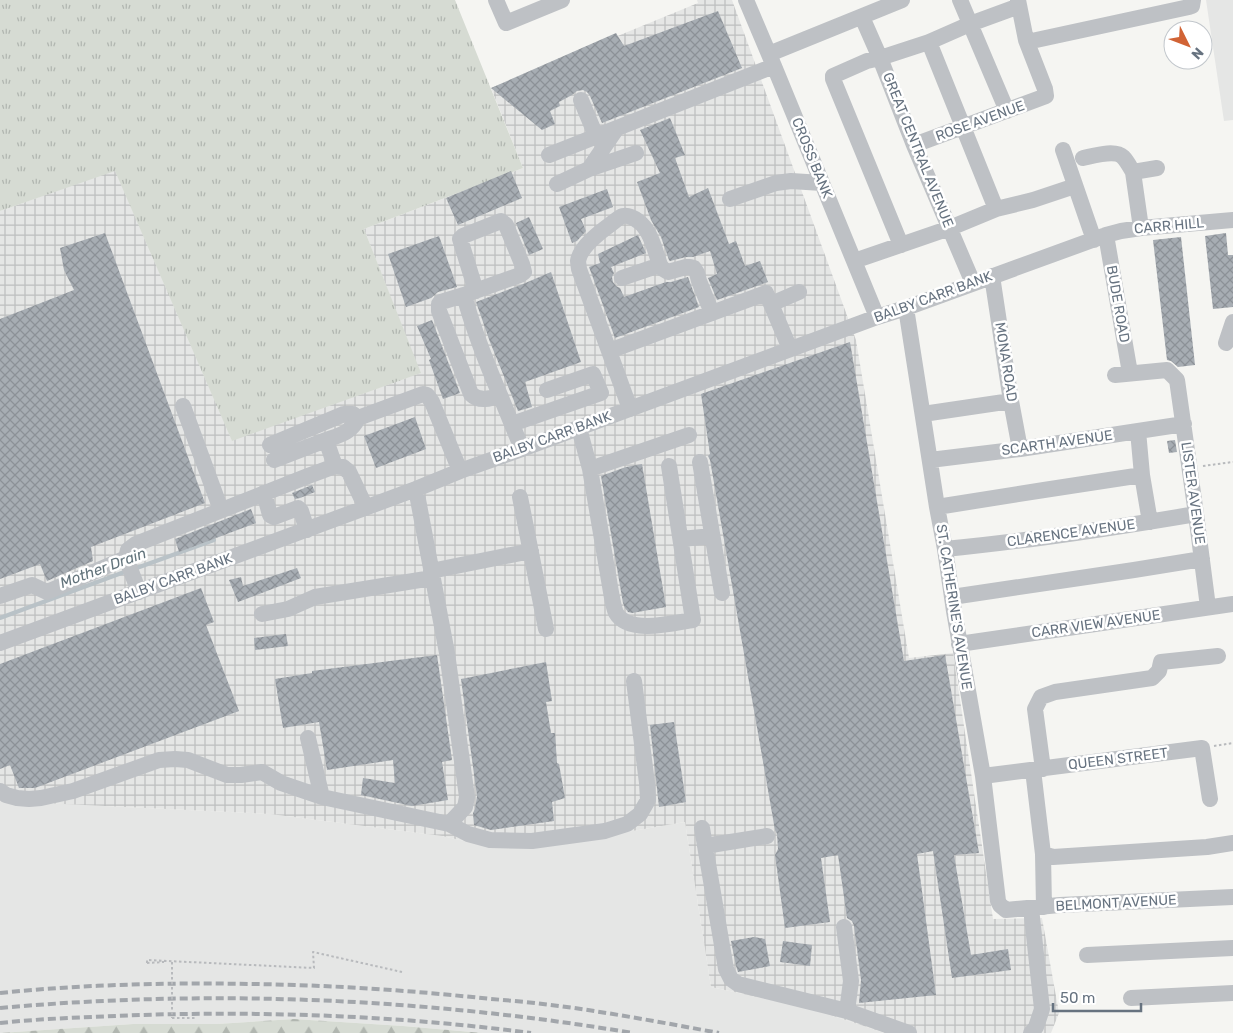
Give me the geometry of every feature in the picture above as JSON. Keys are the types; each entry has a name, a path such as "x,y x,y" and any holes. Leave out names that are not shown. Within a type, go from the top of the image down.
{"street":[{"path":"496,0 506,23 562,0"},
{"path":"549,155 617,128 772,60 902,0"},
{"path":"960,0 1007,111"},
{"path":"901,245 833,76 866,61 928,42 1018,3 1027,42 1189,7 1192,6 1193,0"},
{"name":"CROSS BANK","path":"749,1 877,317"},
{"name":"GREAT CENTRAL AVENUE","path":"862,17 914,145 974,283"},
{"path":"928,42 996,209"},
{"name":"ROSE AVENUE","path":"914,145 1046,96 1027,42"},
{"path":"581,100 596,136"},
{"path":"589,169 617,128"},
{"name":"BUDE ROAD","path":"1063,150 1075,186 1100,237 1122,374 1167,370 1177,380"},
{"path":"557,184 589,169 636,153"},
{"path":"1083,158 1105,154 1118,155 1124,158 1133,172 1141,228"},
{"path":"1133,172 1157,168"},
{"path":"730,199 776,183 791,181 822,184"},
{"path":"854,261 950,228 996,209 1075,186"},
{"path":"630,409 579,269 578,262 583,250 599,232 623,216 630,216 644,226 663,269 668,272 686,267 694,268 712,313"},
{"name":"CARR HILL","path":"1100,237 1141,228 1233,220"},
{"path":"500,395 481,400 471,394 439,311 439,304 441,302 470,293 520,275 524,272 506,225 501,221 463,236 460,239 470,293 467,307 486,362 500,395 522,449"},
{"name":"BALBY CARR BANK","path":"0,643 132,573 307,530 416,489 460,470 1100,237"},
{"path":"622,278 660,265"},
{"name":"MONA ROAD","path":"992,276 1020,449"},
{"path":"771,304 799,292"},
{"path":"609,351 766,293 790,350"},
{"name":"ST. CATHERINE'S AVENUE","path":"906,308 959,644 983,776 1000,906"},
{"path":"1226,343 1233,322"},
{"path":"512,424 601,393 593,374 547,390"},
{"name":"LISTER AVENUE","path":"1177,380 1208,607"},
{"path":"358,418 353,414 344,414 272,453 326,440 348,432 355,425 358,418 423,394 428,395 432,402 460,470"},
{"path":"923,414 1011,401"},
{"path":"183,406 221,510"},
{"name":"SCARTH AVENUE","path":"930,460 1020,449 1184,424"},
{"path":"579,428 590,469 616,613 624,621 644,627 694,620 669,466"},
{"path":"1138,431 1142,475 1150,522"},
{"path":"590,469 689,435"},
{"path":"326,440 335,466"},
{"path":"700,462 722,593"},
{"path":"0,596 32,584 47,592 132,573 128,550 136,544 335,466 343,467 349,472 366,508"},
{"path":"937,507 1142,475"},
{"path":"416,489 447,653 467,797 465,808 449,824"},
{"path":"264,493 270,516 274,517 298,508 301,511 307,530"},
{"path":"520,498 546,629"},
{"name":"CLARENCE AVENUE","path":"945,550 999,544 1196,514"},
{"path":"681,539 712,536"},
{"path":"262,614 288,609 315,597 531,552"},
{"path":"952,597 1202,559"},
{"name":"CARR VIEW AVENUE","path":"959,644 1233,604"},
{"path":"1031,1033 1036,1027 1042,1009 1038,908 1042,854 1035,709 1041,697 1055,692 1152,678 1159,671 1161,662 1218,656"},
{"path":"0,791 17,798 41,798 73,791 159,760 175,759 188,760 227,775 262,772 281,783 322,797 449,824 468,834 490,840 532,841 605,831 627,824 634,819 640,814 648,800 634,681"},
{"path":"308,738 322,797"},
{"path":"1202,748 1210,799"},
{"name":"QUEEN STREET","path":"983,776 1202,748"},
{"path":"702,828 726,969 732,979 738,984 847,1011 910,1033"},
{"path":"705,846 767,836"},
{"path":"1042,854 1053,857 1207,847 1233,843"},
{"name":"BELMONT AVENUE","path":"1000,906 1006,910 1060,905 1233,897"},
{"path":"844,926 851,981 847,1011"},
{"path":"1087,955 1233,948"},
{"path":"1131,998 1233,994"}],"path":[{"path":"1190,468 1233,462"},
{"path":"1202,748 1233,743"},
{"path":"195,1018 172,1018 172,962 146,963 146,960 314,968 313,952 402,972"}],"shaded area":[{"path":"697,0 732,0 856,340 909,658 953,653 993,919 1042,918 1059,1013 1051,1033 885,1033 812,1009 711,987 685,822 545,846 496,848 442,836 270,814 0,801 0,211 115,170 232,440 420,373 364,229 523,168 491,88 698,3"},
{"path":"1206,0 1233,0 1233,120 1224,121 1213,47 1213,20 1209,20"},
{"path":"0,801 270,814 442,836 496,848 545,846 685,822 711,987 812,1009 885,1033 483,1033 294,1019 217,1024 133,1024 0,1033"}],"green space":[{"path":"0,0 455,0 523,168 364,229 421,373 232,441 115,171 0,211"},
{"path":"294,1019 483,1033 0,1033 133,1024 217,1024"}],"building":[{"path":"718,11 742,68 602,123 590,96 583,90 577,91 559,102 560,106 550,111 555,124 542,130 491,88 616,33 624,46"},
{"path":"670,118 685,155 675,158 689,197 708,188 729,244 736,241 745,266 760,261 768,282 717,300 708,278 717,274 710,251 693,257 669,260 637,182 660,173 640,130"},
{"path":"511,171 522,198 458,225 446,198"},
{"path":"607,189 613,207 581,219 586,231 577,241 572,243 559,207"},
{"path":"529,217 543,249 529,255 516,223"},
{"path":"105,233 205,503 91,547 93,561 47,581 40,564 0,579 0,319 74,290 64,270 60,248"},
{"path":"1226,233 1228,255 1233,255 1233,307 1213,309 1205,236"},
{"path":"638,235 646,253 611,267 614,273 612,277 613,282 620,288 624,297 666,282 688,277 699,307 615,338 589,267 600,263 598,254"},
{"path":"439,236 457,287 438,292 431,298 406,307 388,254"},
{"path":"1181,237 1195,365 1178,367 1167,360 1153,240"},
{"path":"551,272 581,362 525,382 532,407 518,411 476,302"},
{"path":"432,320 460,393 443,399 429,360 431,359 417,326"},
{"path":"850,342 904,661 945,655 979,853 954,855 971,955 1008,949 1011,970 952,978 933,851 917,854 936,995 859,1003 861,980 854,926 852,921 847,918 838,855 821,858 830,922 785,928 775,855 778,849 777,834 708,456 710,454 701,394"},
{"path":"415,417 426,449 376,468 364,436"},
{"path":"1175,440 1177,452 1169,453 1167,441"},
{"path":"642,464 666,607 632,613 628,612 623,603 601,476 626,467"},
{"path":"312,485 315,492 295,499 292,493"},
{"path":"251,509 256,523 179,552 175,539"},
{"path":"297,568 301,578 238,602 229,580 241,577 243,586"},
{"path":"201,588 214,622 206,625 239,711 35,788 19,788 10,765 0,769 0,664"},
{"path":"286,634 288,646 255,650 254,638"},
{"path":"437,655 452,760 442,762 448,800 412,806 361,795 363,778 395,783 393,760 327,770 319,722 283,728 275,679 312,673 312,671"},
{"path":"546,662 552,701 546,702 551,733 555,733 557,763 559,764 565,798 552,802 554,821 491,830 474,825 473,813 477,796 461,679"},
{"path":"674,722 686,802 659,807 650,725"},
{"path":"754,937 765,939 770,966 738,972 731,941"},
{"path":"783,941 812,945 810,966 780,962"}],"waterway":[{"name":"Mother Drain","path":"134,569 214,540"},
{"name":"Mother Drain","path":"0,618 127,571"}],"railway":[{"path":"0,993 147,984 258,984 344,987 553,1005 719,1033"},
{"path":"0,1008 79,1002 159,999 317,1000 476,1012 633,1033"},
{"path":"0,1023 140,1015 287,1014 434,1022 531,1033"}]}
